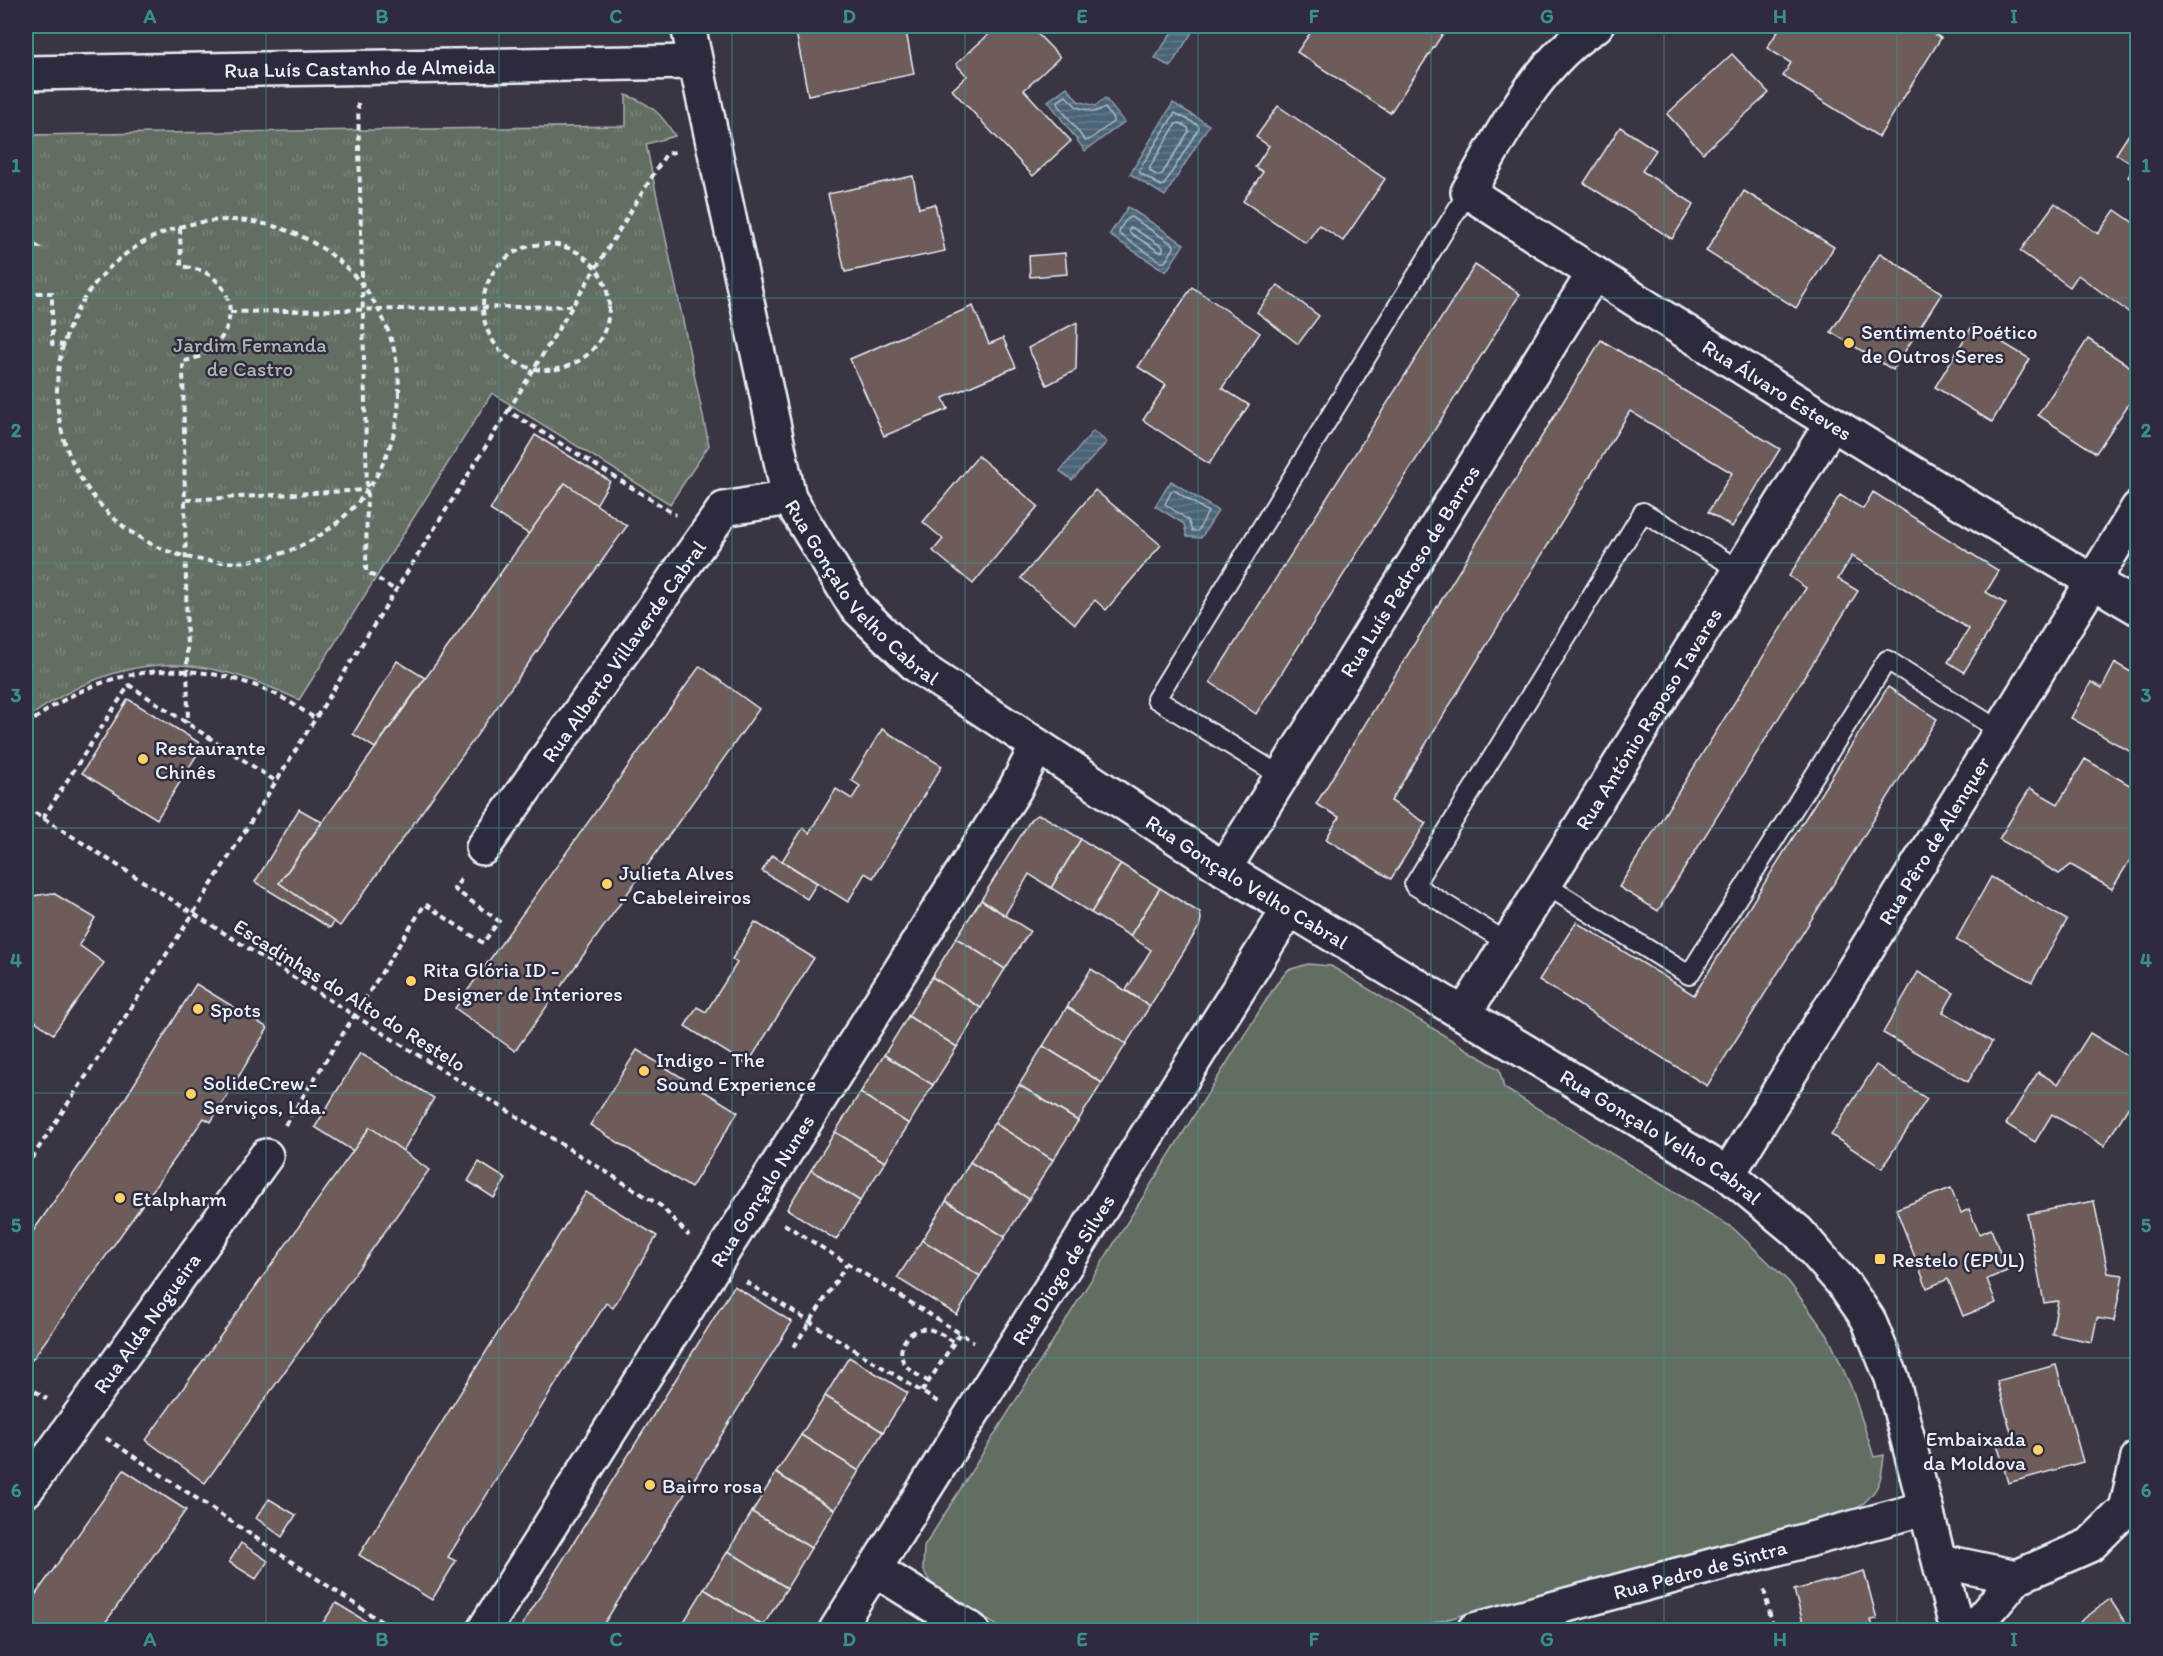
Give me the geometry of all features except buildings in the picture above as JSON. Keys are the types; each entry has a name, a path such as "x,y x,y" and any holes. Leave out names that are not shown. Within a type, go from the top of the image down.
{"street":[{"name":"Rua Gonçalo Velho Cabral","path":"688,26 789,498 855,606 917,666 1037,746 1224,869 1728,1174 1798,1232 1846,1287 1868,1319 1892,1378 1957,1630"},
{"path":"1468,192 1527,92 1578,36 1596,26"},
{"name":"Rua Luís Castanho de Almeida","path":"26,73 695,62"},
{"name":"Rua Álvaro Esteves","path":"1468,192 1832,423 2138,608"},
{"name":"Rua Luís Pedroso de Barros","path":"1224,869 1594,273"},
{"name":"Rua António Raposo Tavares","path":"1464,1014 1832,423"},
{"name":"Rua Alberto Villaverde Cabral","path":"483,848 724,509 789,498"},
{"name":"Rua Pêro de Alenquer","path":"1728,1174 2138,508"},
{"name":"Rua Gonçalo Nunes","path":"484,1630 1008,799 1037,746"},
{"name":"Rua Diogo de Silves","path":"836,1630 1289,909"},
{"name":"Rua Alda Nogueira","path":"26,1490 266,1156"},
{"path":"1972,1630 2017,1577 2090,1545 2126,1509 2138,1458"},
{"name":"Rua Pedro de Sintra","path":"1474,1630 1926,1508"},
{"path":"1940,1561 2017,1577"},
{"path":"874,1569 972,1630"}],"lane":[{"path":"1281,776 1156,699 1468,192"},
{"path":"1508,943 1414,885 1643,512 1740,570"},
{"path":"1544,884 1689,975 1887,660 2000,730"}],"path":[{"path":"358,67 367,490 366,571 395,590"},
{"path":"26,1167 277,782 666,154 712,144"},
{"path":"231,221 265,225 298,236 328,253 354,276 362,287 378,310 389,335 397,369 399,404 393,438 380,470 361,499 343,518 322,534 299,547 274,556 248,561 222,562 187,557 146,541 123,526 104,509 87,488 74,466 58,415 56,388 64,345 68,329 84,298 105,271 132,249 163,233 196,223 231,221"},
{"path":"180,228 181,266 208,274 217,281 223,290 230,312 229,323 219,343 201,357 183,361 188,723"},
{"path":"547,244 567,247 585,257 596,268 608,290 610,310 606,330 597,348 581,361 563,369 542,371 523,367 504,355 490,338 483,317 483,308 483,295 491,274 506,258 525,247 547,244"},
{"path":"26,293 52,293 52,344 64,345"},
{"path":"230,312 573,306"},
{"path":"508,411 707,534"},
{"path":"186,500 367,490"},
{"path":"26,726 68,696 97,683 123,675 150,671 188,672 234,679 264,689 316,719"},
{"path":"42,819 129,685 277,782"},
{"name":"Escadinhas do Alto do Restelo","path":"26,807 353,1015 661,1206"},
{"path":"266,1156 424,904 483,943 499,921 454,889"},
{"path":"716,1264 922,1392 960,1333 753,1205"},
{"path":"794,1347 847,1264"},
{"path":"929,1382 914,1373 904,1362 901,1355 904,1341 909,1335 922,1329 937,1332 954,1342"},
{"path":"166,1478 394,1630"}],"green space":[{"name":"Jardim Fernanda de Castro","path":"626,95 655,110 675,136 646,144 709,445 670,504 492,393 299,700 262,684 227,673 194,666 161,665 129,669 96,679 63,695 29,717 26,545 26,135 626,126"},
{"path":"1308,964 1331,966 1499,1069 1504,1088 1733,1228 1789,1282 1828,1336 1852,1389 1874,1457 1884,1455 1878,1486 1870,1497 1857,1509 1407,1630 1004,1630 932,1586 923,1569 924,1547 1275,986 1288,970"}],"water":[{"path":"1176,26 1196,26 1170,67 1155,58"},
{"path":"1067,87 1078,101 1095,106 1105,98 1124,122 1085,151 1048,101"},
{"path":"1173,103 1209,125 1165,196 1130,174"},
{"path":"1128,207 1184,244 1166,272 1109,235"},
{"path":"1093,431 1107,442 1072,480 1060,471"},
{"path":"1171,481 1218,511 1201,538 1187,537 1184,524 1155,506"}],"place":[{"name":"Sentimento Poético de Outros Seres","path":"1849,343"},
{"name":"Restaurante Chinês","path":"143,759"},
{"name":"Julieta Alves - Cabeleireiros","path":"607,884"},
{"name":"Rita Glória ID - Designer de Interiores","path":"411,981"},
{"name":"Spots","path":"198,1009"},
{"name":"Indigo - The Sound Experience","path":"644,1071"},
{"name":"SolideCrew - Serviços, Lda.","path":"191,1094"},
{"name":"Etalpharm","path":"120,1198"},
{"name":"Restelo (EPUL)","path":"1880,1259"},
{"name":"Embaixada da Moldova","path":"2038,1450"},
{"name":"Bairro rosa","path":"650,1485"}]}
